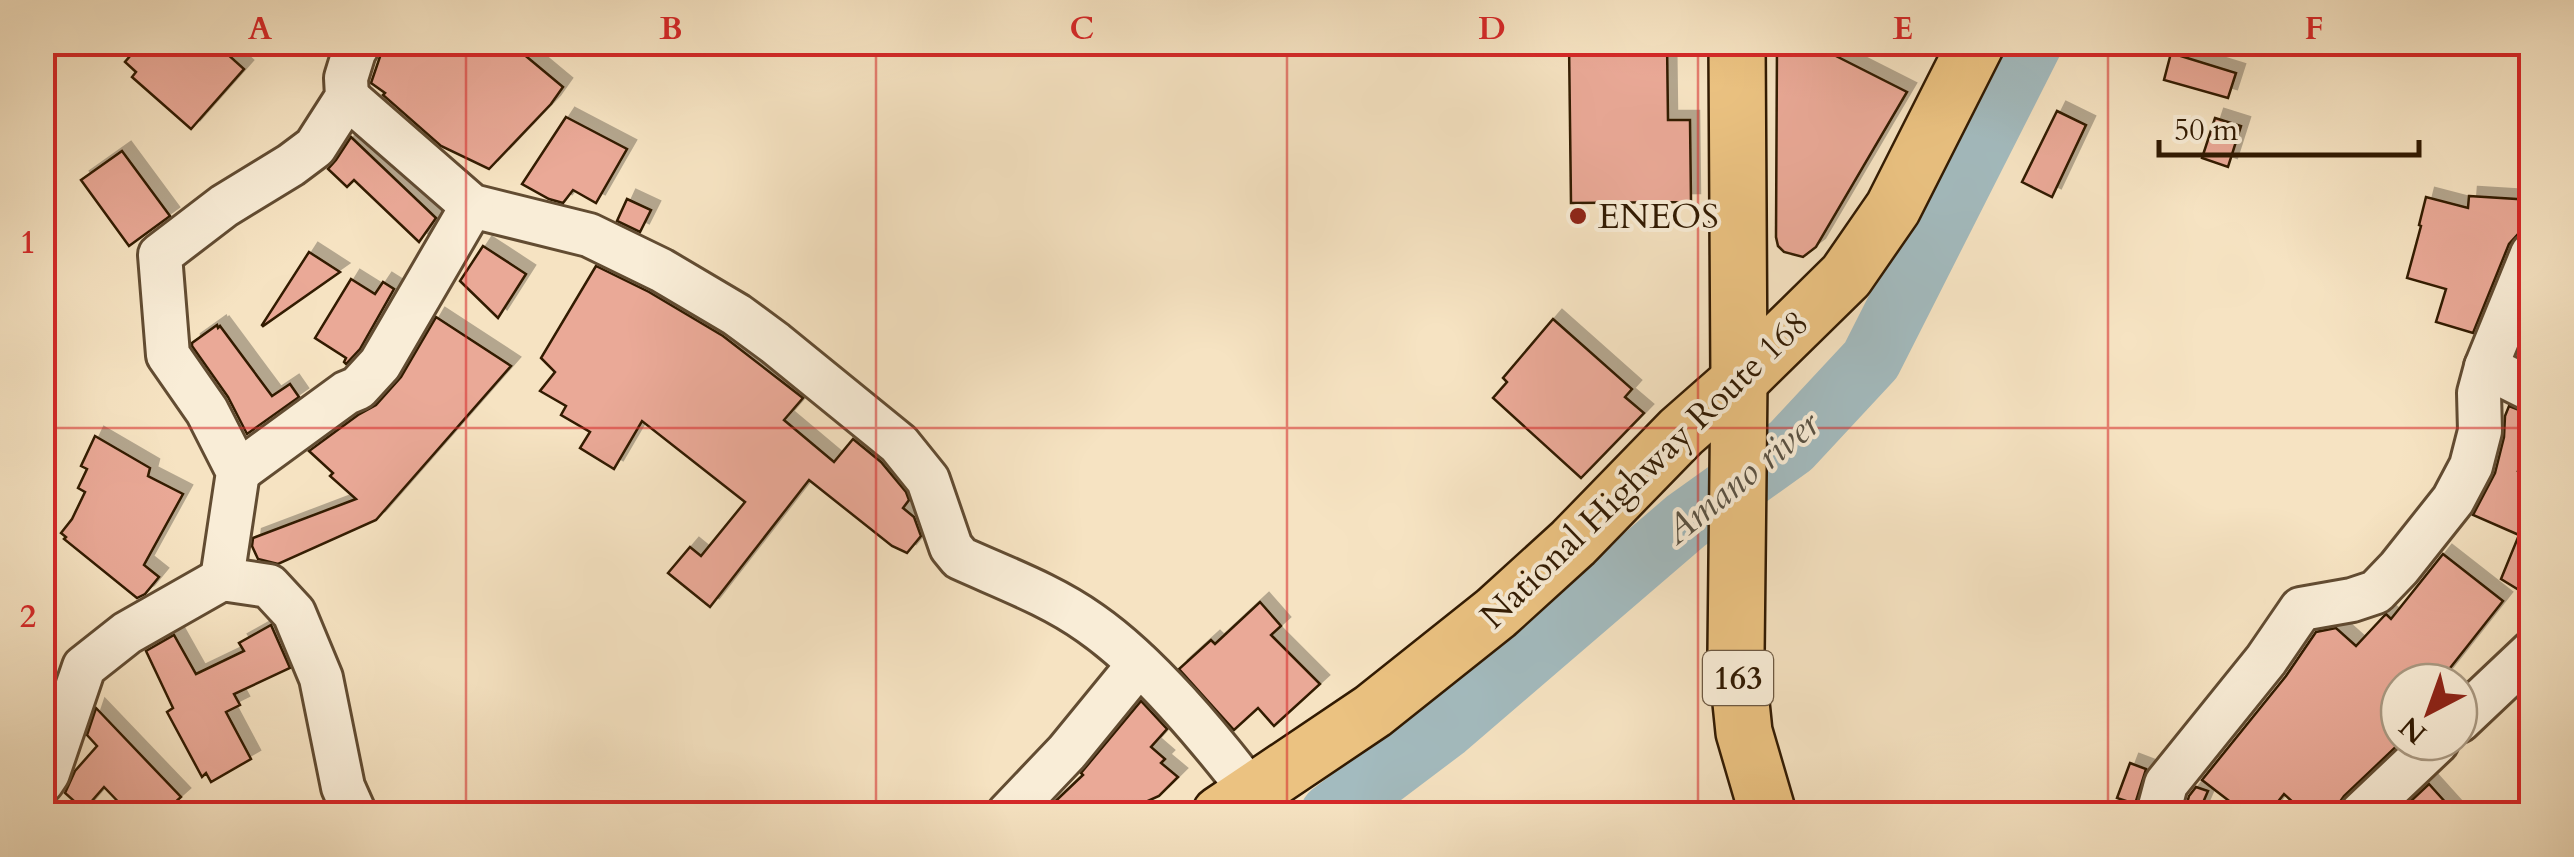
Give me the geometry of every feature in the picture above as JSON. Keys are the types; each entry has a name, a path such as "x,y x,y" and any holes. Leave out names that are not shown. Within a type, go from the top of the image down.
{"highway":[{"name":"163","path":"1737,42 1736,654 1744,732 1768,814"},
{"name":"National Highway Route 168","path":"1236,804 1373,711 1496,613 1846,276 1893,208 1977,42"}],"street":[{"path":"222,578 238,472 207,411 168,355 160,254 314,147 347,97 346,78 360,42"},
{"path":"347,97 472,206 589,234 737,315 898,444 928,480 951,547 960,558 1044,596 1090,623 1138,664 1216,746 1236,804"},
{"path":"238,472 358,388 380,364 472,206"},
{"path":"2158,814 2166,784 2266,660 2301,609 2376,592 2453,500 2471,466 2480,430 2480,393 2486,367 2532,254"},
{"path":"2486,367 2532,390"},
{"path":"42,782 84,667 127,633 222,578 269,586 294,614 320,678 342,787 355,814"},
{"path":"2479,702 2532,652"},
{"path":"1008,814 1067,752 1138,664"},
{"path":"2361,814 2416,762"}],"building":[{"path":"142,42 214,42 244,69 191,129 132,77 136,72 125,62"},
{"path":"385,42 509,42 563,87 489,169 441,146 371,83"},
{"path":"1569,42 1667,42 1668,120 1690,120 1691,202 1571,203"},
{"path":"1777,42 1840,42 1834,55 1907,92 1816,247 1803,257 1784,252 1776,237"},
{"path":"2171,53 2236,73 2228,98 2164,80"},
{"path":"2057,111 2086,125 2052,197 2022,182"},
{"path":"566,117 627,149 596,203 573,190 563,203 522,184"},
{"path":"2215,118 2241,126 2228,167 2202,158"},
{"path":"351,137 436,218 419,242 354,180 347,187 328,169"},
{"path":"122,151 170,216 129,246 81,180"},
{"path":"2469,196 2532,200 2532,229 2518,234 2509,244 2473,333 2436,322 2446,289 2407,278 2426,197 2468,208"},
{"path":"627,199 651,210 640,232 617,221"},
{"path":"483,246 526,274 498,318 460,281"},
{"path":"309,252 340,272 263,326 262,325"},
{"path":"596,266 723,336 803,398 784,420 834,462 853,439 881,462 906,492 909,500 903,508 914,517 921,536 907,553 892,546 809,480 710,607 668,573 690,547 701,556 745,502 642,421 614,469 580,448 590,432 561,415 566,406 540,391 555,372 541,358"},
{"path":"351,279 375,294 383,282 394,289 360,349 346,364 346,358 315,338"},
{"path":"436,317 511,366 376,520 278,564 258,559 253,538 356,499 309,451 376,405 401,377"},
{"path":"1553,319 1632,389 1625,397 1644,413 1581,478 1493,398 1507,382 1503,378"},
{"path":"2532,322 2532,362 2518,355"},
{"path":"217,325 272,396 290,384 299,397 247,434 228,397 192,346"},
{"path":"2509,406 2532,415 2532,439 2518,471 2532,477 2532,598 2501,579 2519,535 2473,515 2495,473"},
{"path":"95,436 150,468 148,476 183,494 144,565 159,577 137,598 61,533 85,492 78,488 87,469 81,466"},
{"path":"2443,554 2503,601 2455,662 2379,662 2380,762 2344,796 2337,814 2306,814 2284,794 2268,814 2246,814 2202,780 2286,676 2316,632 2336,628 2356,646 2386,614 2391,619"},
{"path":"1260,602 1281,626 1271,635 1320,684 1274,726 1258,708 1234,730 1179,669 1211,640 1215,644"},
{"path":"271,625 290,668 234,694 240,705 226,712 251,759 211,782 206,773 202,777 167,712 173,708 146,651 174,635 196,674 244,651 239,643"},
{"path":"1141,701 1167,729 1151,747 1165,759 1161,763 1178,777 1159,796 1119,814 1042,814 1083,775"},
{"path":"96,708 181,797 162,814 130,814 104,787 84,810 65,793 75,771 97,746 87,735"},
{"path":"2130,763 2146,769 2135,804 2117,798"},
{"path":"2429,784 2456,814 2397,814"},
{"path":"2196,787 2208,791 2198,814 2184,814 2189,796"}],"waterway":[{"name":"Amano river","path":"1331,814 1445,728 1686,521 1791,446 1871,360 2032,42"}],"place":[{"name":"ENEOS","path":"1578,216"}]}
